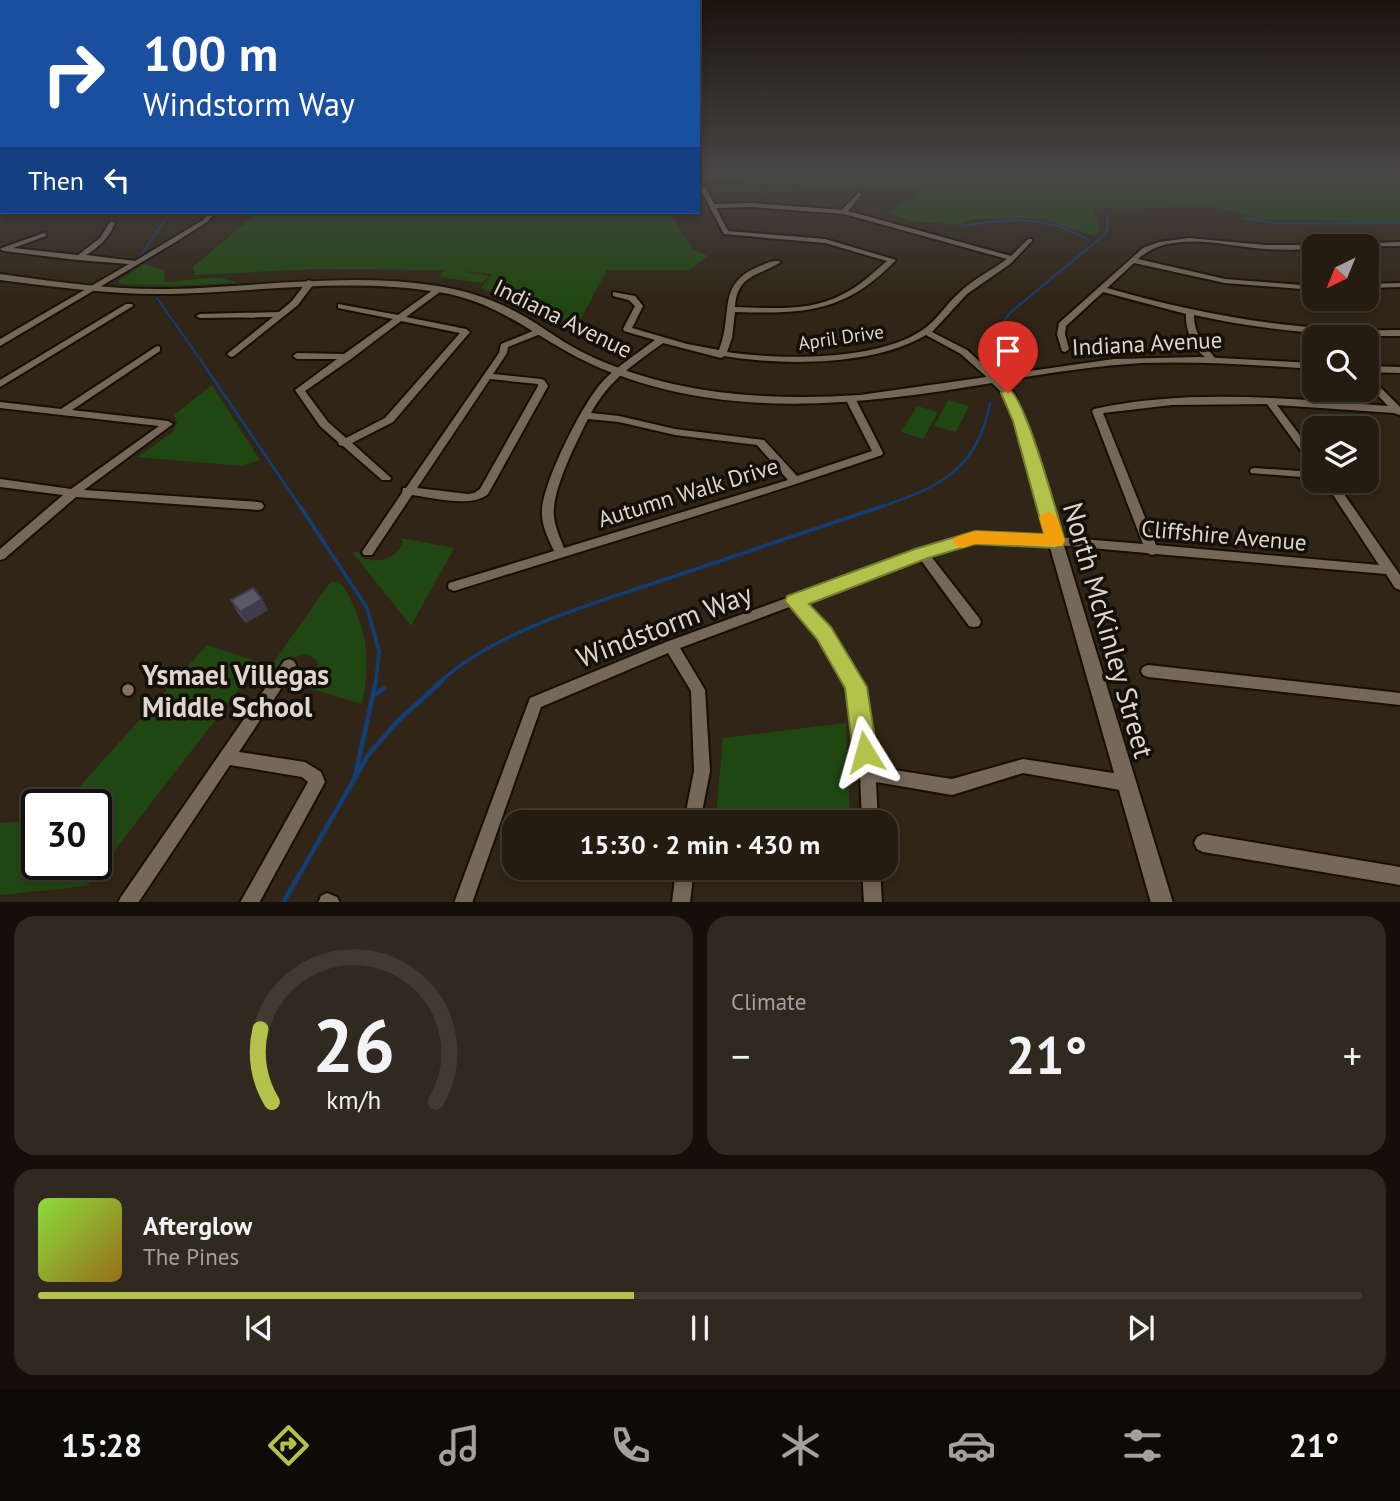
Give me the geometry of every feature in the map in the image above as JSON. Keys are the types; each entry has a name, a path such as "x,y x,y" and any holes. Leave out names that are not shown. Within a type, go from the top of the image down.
{"street":[{"path":"0,343 137,263 205,221 211,214"},
{"path":"717,214 726,233 825,241 892,260 853,292 824,305 784,310 731,309"},
{"path":"852,214 1012,258"},
{"path":"77,258 99,244 109,232 112,223"},
{"path":"2,249 44,235"},
{"name":"April Drive","path":"616,295 635,300 639,306 627,329 661,340 721,355 787,360 835,357 892,346 926,332 942,320 963,293 1012,258 1030,240"},
{"path":"1065,349 1061,334 1062,325 1132,260 1154,245 1181,240 1302,247"},
{"path":"1379,245 1400,244"},
{"path":"2,249 137,263"},
{"path":"1132,260 1225,281 1302,287"},
{"path":"721,355 729,338 731,295 735,285 755,270 777,262"},
{"name":"Indiana Avenue","path":"3,279 93,288 185,291 311,282 384,282 440,289 495,306 582,356 619,371 667,385 728,397 786,401 851,400 1116,362 1212,359 1302,365"},
{"path":"231,354 282,314 303,294 311,282"},
{"path":"1379,286 1400,285"},
{"path":"386,478 324,424 300,390 440,289"},
{"path":"1102,289 1190,313 1301,330 1400,332"},
{"path":"0,384 129,306"},
{"path":"341,306 466,332 389,420 343,443"},
{"path":"1190,313 1189,324 1194,340 1212,359"},
{"path":"200,316 282,314"},
{"path":"926,332 964,352 994,379"},
{"path":"368,552 503,353 542,333"},
{"path":"561,554 549,525 548,507 553,489 586,416 594,399 619,371 661,340"},
{"path":"61,413 157,349"},
{"path":"297,356 348,357"},
{"path":"1379,369 1400,370"},
{"path":"407,491 468,498 478,496 484,491 543,386 541,382 533,380 487,376"},
{"name":"North McKinley Street","path":"994,379 1008,393 1020,421 1162,902"},
{"path":"1379,392 1398,412"},
{"name":"Autumn Walk Drive","path":"454,586 878,453 851,400"},
{"path":"1152,551 1097,411 1129,405 1181,401 1269,401 1398,412"},
{"path":"1269,401 1302,445"},
{"path":"0,405 169,424 73,493 0,556"},
{"path":"586,416 619,419 675,432 760,442 795,481"},
{"path":"1255,471 1302,474"},
{"path":"0,484 73,493 258,506"},
{"path":"1337,493 1400,585"},
{"name":"Windstorm Way","path":"463,902 536,703 671,646 922,553 975,537 1055,541"},
{"name":"Cliffshire Avenue","path":"1055,541 1389,570"},
{"path":"922,553 974,622"},
{"path":"794,601 824,633 856,687 868,773 870,810"},
{"path":"671,646 698,690 702,771 694,810"},
{"path":"127,902 289,665"},
{"path":"1148,671 1400,699"},
{"path":"226,757 305,770 315,777 317,782 250,902"},
{"path":"868,773 952,787 1023,766 1126,783"},
{"path":"1203,843 1400,876"},
{"path":"681,902 684,880"},
{"path":"872,880 873,902"}],"green space":[{"path":"256,214 671,214 693,250 708,256 689,270 607,270 577,326 481,288 492,274 459,271 490,276 482,283 439,277 445,270 316,269 195,275 193,267"},
{"path":"890,214 1095,214 1100,232 1095,236 1038,218 972,219 959,225 910,221"},
{"path":"1241,214 1400,214 1400,222 1265,220"},
{"path":"144,264 164,270 165,282 219,278 236,283 173,286 119,284 119,280"},
{"path":"212,385 260,460 242,466 137,457 173,432 177,422 174,415"},
{"path":"948,400 969,406 956,432 934,426"},
{"path":"917,406 938,412 923,439 901,432"},
{"path":"401,538 454,548 411,626 353,553 358,551 361,557 367,559 385,559 400,549 403,543"},
{"path":"331,581 343,585 362,628 366,671 362,704 308,688 319,674 317,661 307,654 290,658 273,672 269,669"},
{"path":"207,645 260,662 112,854 112,789 77,789"},
{"path":"846,723 850,810 716,810 723,738"},
{"path":"21,822 21,880 92,880 87,886 0,895 0,823"}],"building":[{"path":"253,588 262,599 240,612 231,600"}],"waterway":[{"path":"140,257 169,214"},
{"path":"998,349 1003,322 1011,312 1104,235 1108,228 1107,214"},
{"path":"1244,218 1276,223 1400,223"},
{"path":"962,226 1011,220 1042,222 1058,226 1088,240"},
{"path":"157,298 207,369"},
{"path":"206,368 301,508"},
{"path":"877,508 918,493 951,474 975,446 984,427 990,403"},
{"path":"300,506 367,608 379,651 376,682"},
{"path":"440,682 489,648 547,620 883,506"},
{"path":"355,776 376,681"},
{"path":"284,902 368,755 398,721 442,681"},
{"path":"376,694 384,688"}],"slow traffic":[{"path":"962,541 975,537 1055,541 1048,517"}],"place":[{"name":"Ysmael Villegas Middle School","path":"128,690"}],"route":[{"path":"865,752 856,687 824,633 794,601 922,553 975,537 1055,541 1020,421 1008,393"}]}
